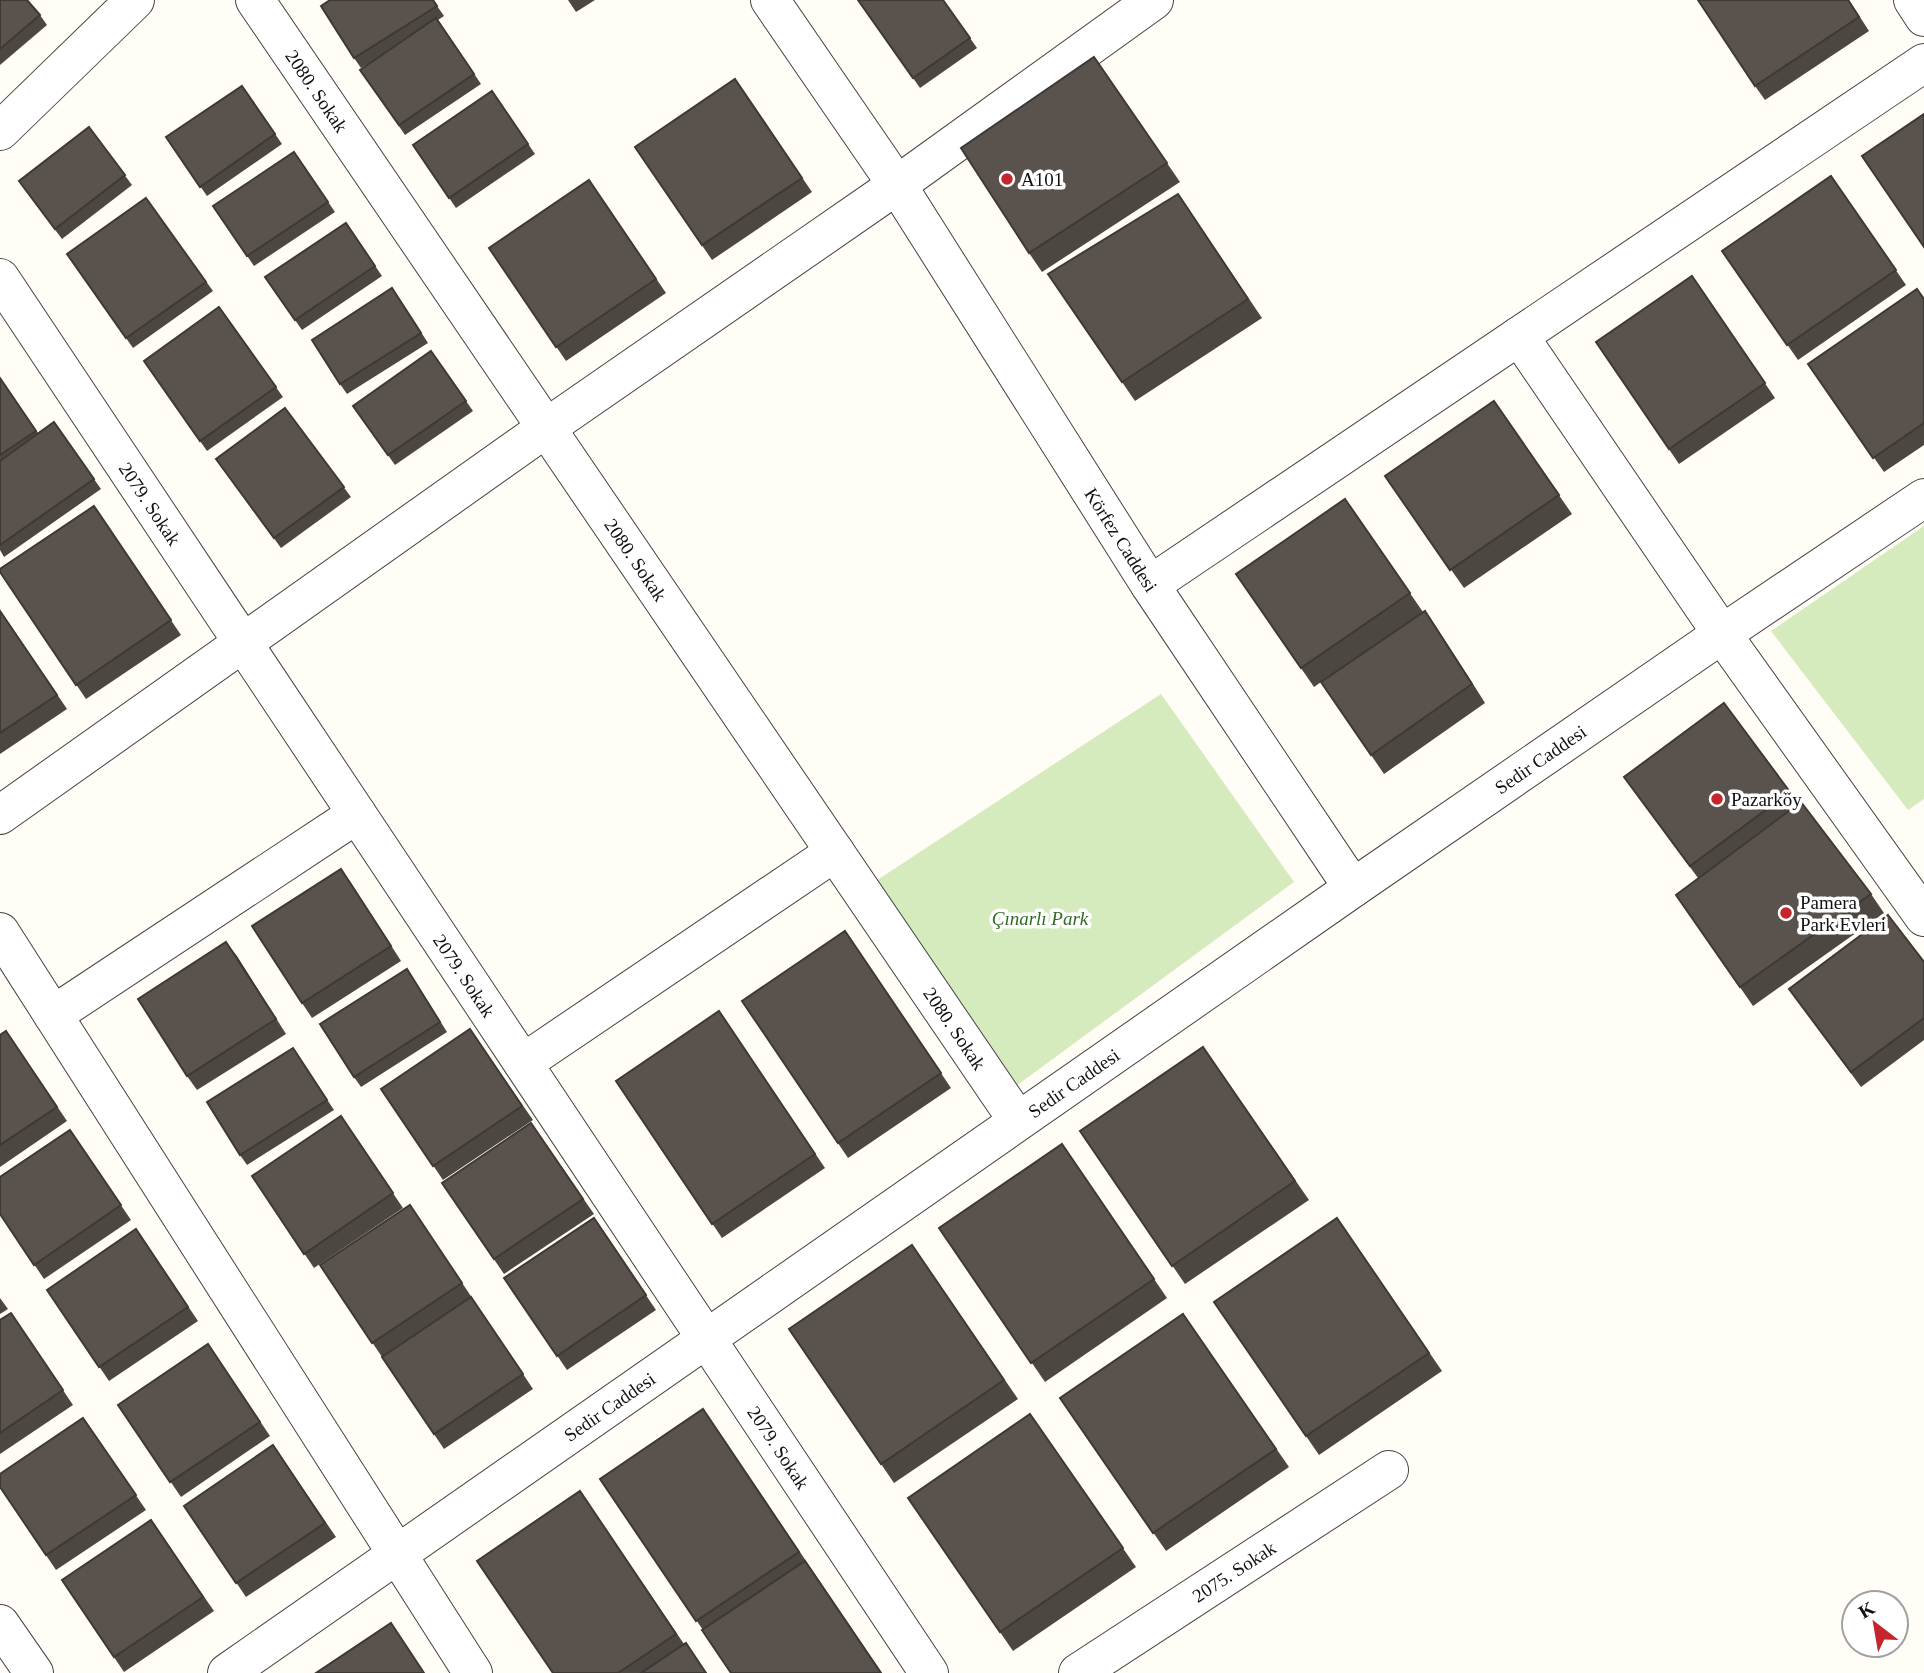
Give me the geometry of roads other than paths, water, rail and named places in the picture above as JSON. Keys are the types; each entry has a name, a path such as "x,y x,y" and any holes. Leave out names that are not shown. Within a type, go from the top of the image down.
{"street":[{"path":"0,131 135,0"},
{"name":"2080. Sokak","path":"255,0 1017,1121"},
{"name":"Körfez Caddesi","path":"770,0 897,186 1150,585 1353,888"},
{"path":"1913,0 1924,17"},
{"path":"0,815 546,428 897,186 1143,3"},
{"path":"1150,585 1924,63"},
{"name":"2079. Sokak","path":"0,278 929,1673"},
{"path":"1519,336 1722,634 1924,917"},
{"name":"Sedir Caddesi","path":"228,1673 1353,888 1924,498"},
{"path":"53,1015 357,814"},
{"path":"523,1063 835,852"},
{"path":"0,932 473,1673"},
{"name":"2075. Sokak","path":"1078,1673 1389,1469"},
{"path":"0,1624 34,1673"}],"place":[{"name":"A101","path":"1007,179"},
{"name":"Pazarköy","path":"1717,799"},
{"name":"Pamera Park Evleri","path":"1786,913"}],"park label":[{"name":"Çınarlı Park","path":"1040,918"}]}
